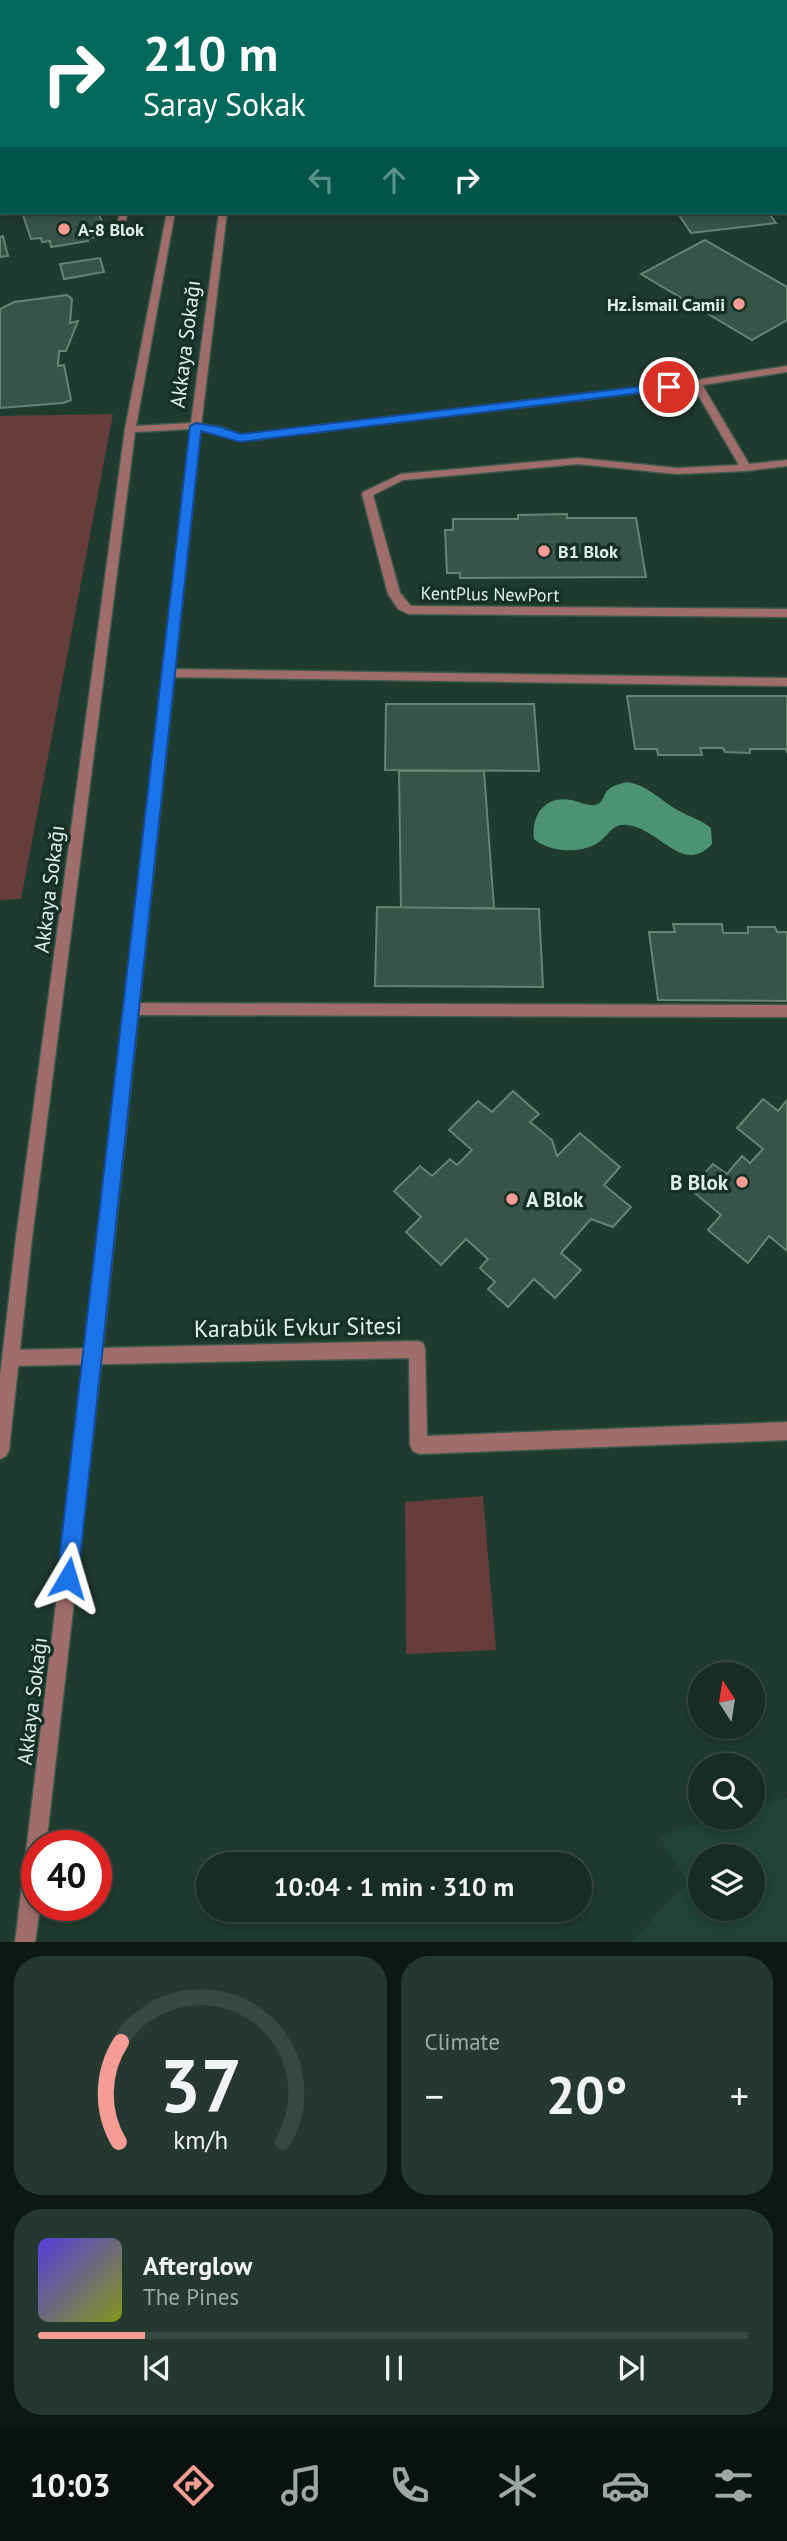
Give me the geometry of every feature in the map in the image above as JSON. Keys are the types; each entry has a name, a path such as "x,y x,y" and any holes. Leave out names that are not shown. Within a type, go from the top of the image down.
{"street":[{"name":"Akkaya Sokağı","path":"0,1450 130,429 171,214"},
{"name":"Akkaya Sokağı","path":"25,1942 94,1356 196,426 223,214"},
{"path":"130,429 196,426 220,430 240,438 696,383 787,369"},
{"path":"696,383 746,468"},
{"name":"KentPlus NewPort","path":"787,463 677,471 578,461 401,477 368,494 394,594 402,606 409,610 787,613"},
{"path":"169,673 787,682"},
{"path":"132,1009 787,1011"},
{"name":"Karabük Evkur Sitesi","path":"11,1358 417,1349 419,1445 787,1432"}],"shaded area":[{"path":"113,414 21,899 0,900 0,416"},
{"path":"627,782 642,787 707,825 711,828 712,844 691,855 681,853 639,828 627,825 617,826 596,844 581,849 555,849 534,839 535,822 547,804 562,799 595,805 611,787"},
{"path":"483,1496 496,1650 406,1654 405,1502"},
{"path":"787,1797 787,1942 631,1942 687,1882 659,1836 688,1827 688,1830 765,1830 765,1803"}],"building":[{"name":"A-8 Blok","path":"23,214 99,214 105,229 97,230 100,236 87,239 88,241 51,247 50,241 31,239"},
{"path":"678,214 769,214 776,223 691,233"},
{"path":"3,236 8,256 0,257 0,237"},
{"name":"Hz.İsmail Camii","path":"705,240 787,287 787,320 752,340 641,274"},
{"path":"100,258 104,272 64,279 60,264"},
{"path":"67,295 72,299 70,323 78,321 66,351 59,351 58,366 64,365 71,400 0,408 0,309 14,302"},
{"name":"B1 Blok","path":"567,514 567,518 636,518 646,577 460,578 460,573 447,573 445,530 453,530 453,519 518,519 518,515"},
{"path":"627,696 787,696 787,753 786,749 750,749 750,753 725,752 723,748 700,748 702,755 658,755 657,749 635,749"},
{"path":"386,704 534,704 539,771 385,770"},
{"path":"399,771 484,771 494,908 401,908"},
{"path":"377,907 539,909 543,987 375,986"},
{"path":"673,924 722,924 723,933 748,933 748,927 775,927 777,932 787,932 787,1001 658,1000 649,932 675,932"},
{"name":"A Blok","path":"513,1091 539,1114 530,1122 552,1140 557,1156 580,1133 620,1167 604,1185 631,1207 613,1227 591,1219 561,1253 581,1270 555,1298 534,1279 508,1307 488,1289 495,1282 480,1268 488,1259 466,1239 441,1265 406,1232 421,1217 394,1191 420,1166 432,1176 450,1159 457,1165 472,1150 449,1130 478,1101 492,1112"},
{"name":"B Blok","path":"763,1099 778,1111 787,1100 787,1251 769,1236 748,1263 708,1230 721,1215 690,1189 713,1164 727,1174 742,1156 750,1163 763,1149 737,1128"}],"place":[{"name":"A-8 Blok","path":"64,229"},
{"name":"Hz.İsmail Camii","path":"739,304"},
{"name":"B1 Blok","path":"544,551"},
{"name":"B Blok","path":"742,1182"},
{"name":"A Blok","path":"512,1199"}],"route":[{"path":"68,1578 196,426 220,430 240,438 669,387"}]}
